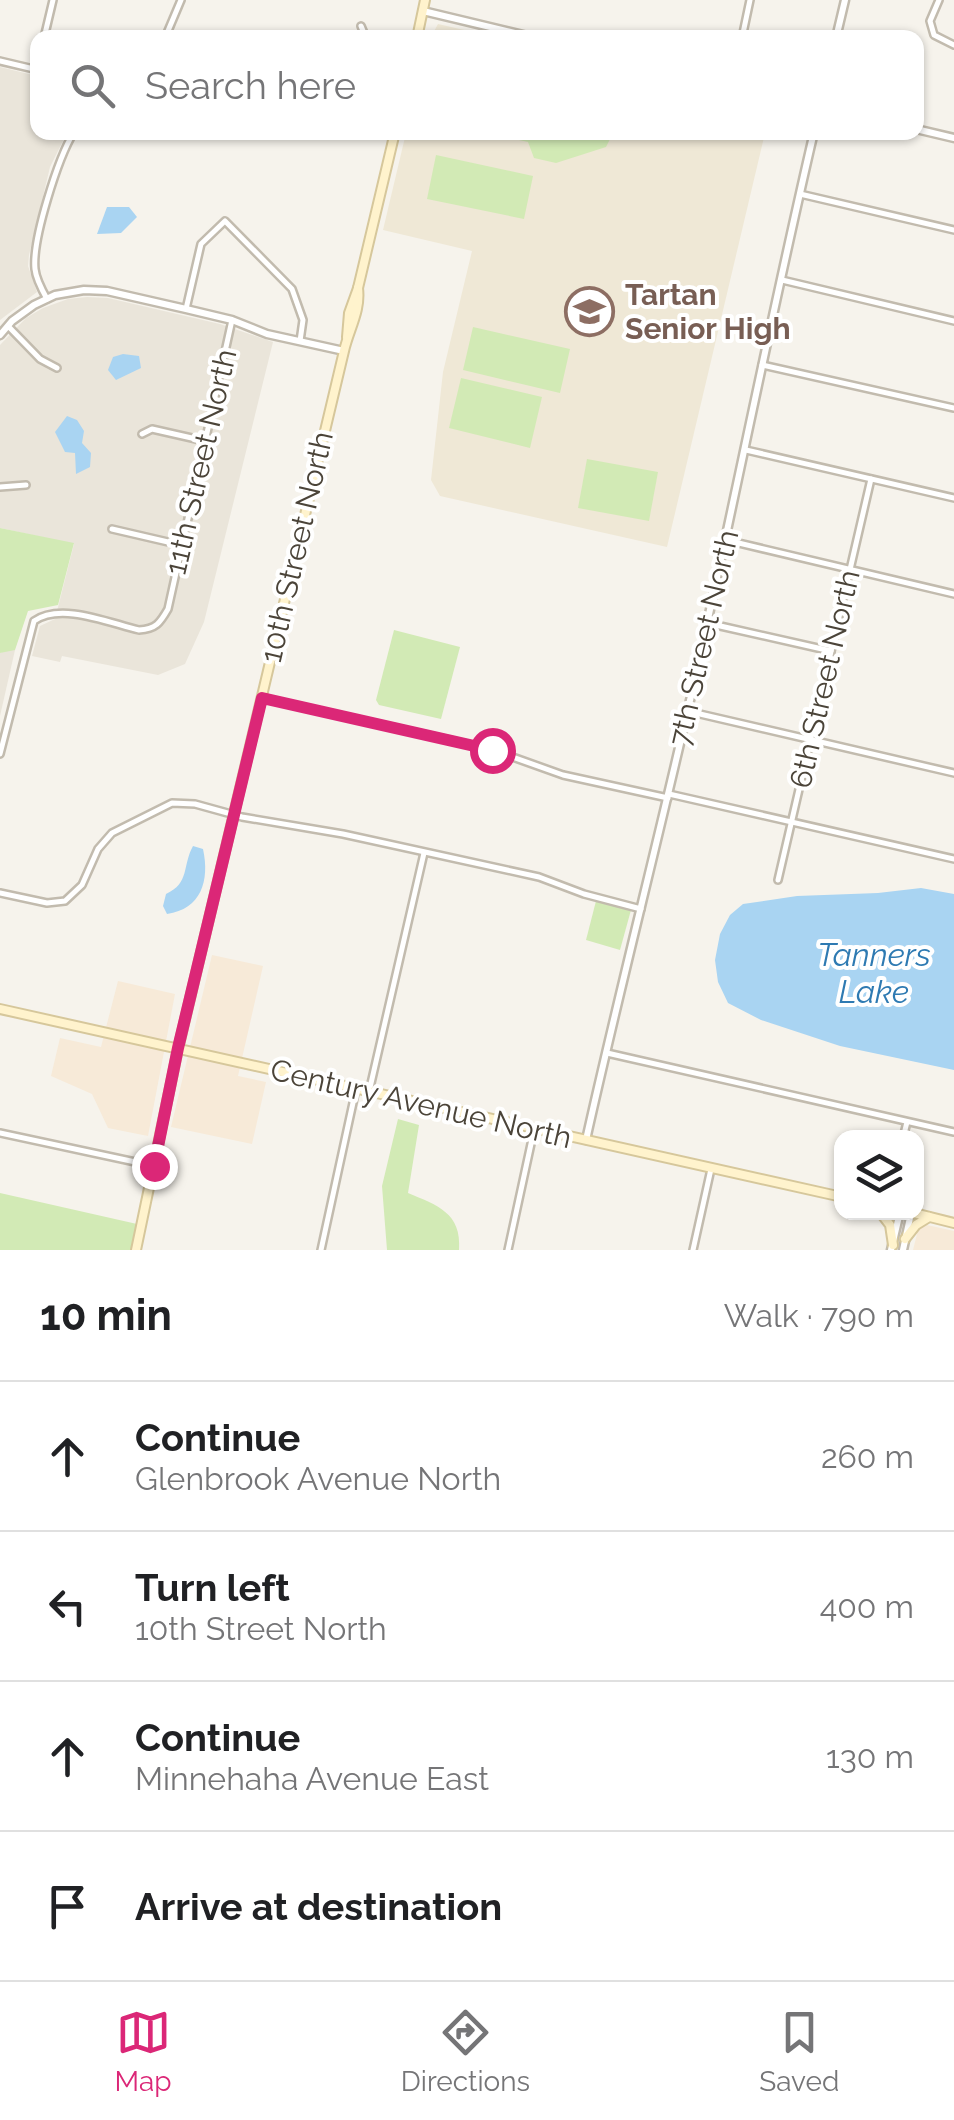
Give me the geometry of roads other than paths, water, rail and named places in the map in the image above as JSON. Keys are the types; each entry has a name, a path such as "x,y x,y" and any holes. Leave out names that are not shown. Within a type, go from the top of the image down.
{"main road":[{"path":"419,30 425,0"},
{"name":"10th Street North","path":"136,1250 178,1048 344,351 352,298 358,288 393,140"},
{"name":"Century Avenue North","path":"0,1009 834,1195"},
{"path":"924,1216 954,1223"},
{"path":"905,1239 929,1217"},
{"path":"887,1220 892,1248"}],"street":[{"path":"46,30 53,0"},
{"path":"168,30 181,0"},
{"path":"744,30 750,0"},
{"path":"838,30 845,0"},
{"path":"939,0 930,22 934,35 954,45"},
{"path":"423,11 503,30"},
{"path":"362,26 363,30"},
{"path":"0,61 30,67"},
{"path":"924,131 954,138"},
{"path":"46,299 35,268 37,252 59,162 70,140"},
{"name":"7th Street North","path":"586,1142 726,540 812,140"},
{"path":"800,194 954,230"},
{"path":"186,309 201,244 225,221 292,289 303,320 300,341"},
{"path":"780,280 954,321"},
{"path":"0,336 34,304 84,290 107,291 344,351"},
{"name":"11th Street North","path":"0,754 34,622 45,613 60,612 139,630 152,629 160,623 169,603 232,320"},
{"path":"8,326 40,359 57,368"},
{"path":"761,365 954,408"},
{"path":"142,434 152,428 204,441"},
{"path":"746,450 954,498"},
{"name":"6th Street North","path":"778,880 870,479"},
{"path":"0,487 26,485"},
{"path":"112,529 181,545"},
{"path":"726,540 954,594"},
{"path":"707,623 831,651"},
{"path":"262,698 492,750 563,774 954,859"},
{"path":"687,711 954,773"},
{"path":"0,893 47,903 66,902 82,886 98,848 112,833 169,804 196,804 539,877 642,909"},
{"path":"369,1092 424,853"},
{"path":"606,1054 954,1132"},
{"path":"321,1250 356,1089"},
{"path":"905,1130 907,1122"},
{"path":"508,1250 534,1130"},
{"path":"0,1133 154,1166"},
{"path":"692,1250 711,1169"},
{"path":"892,1248 898,1220"},
{"path":"903,1250 909,1220"}],"water":[{"path":"107,207 129,207 137,217 121,233 97,234"},
{"path":"139,356 141,368 116,380 108,370 113,357"},
{"path":"67,416 77,420 84,431 82,443 91,453 90,467 76,474 75,453 65,452 55,432"},
{"path":"193,846 203,849 204,882 195,900 167,914 163,906 166,894 179,885"},
{"name":"Tanners Lake","path":"921,888 954,894 954,1070 840,1046 761,1020 728,1003 718,982 715,960 720,934 730,915 743,904 797,896"}],"place":[{"name":"Tartan Senior High","path":"590,312"}]}
